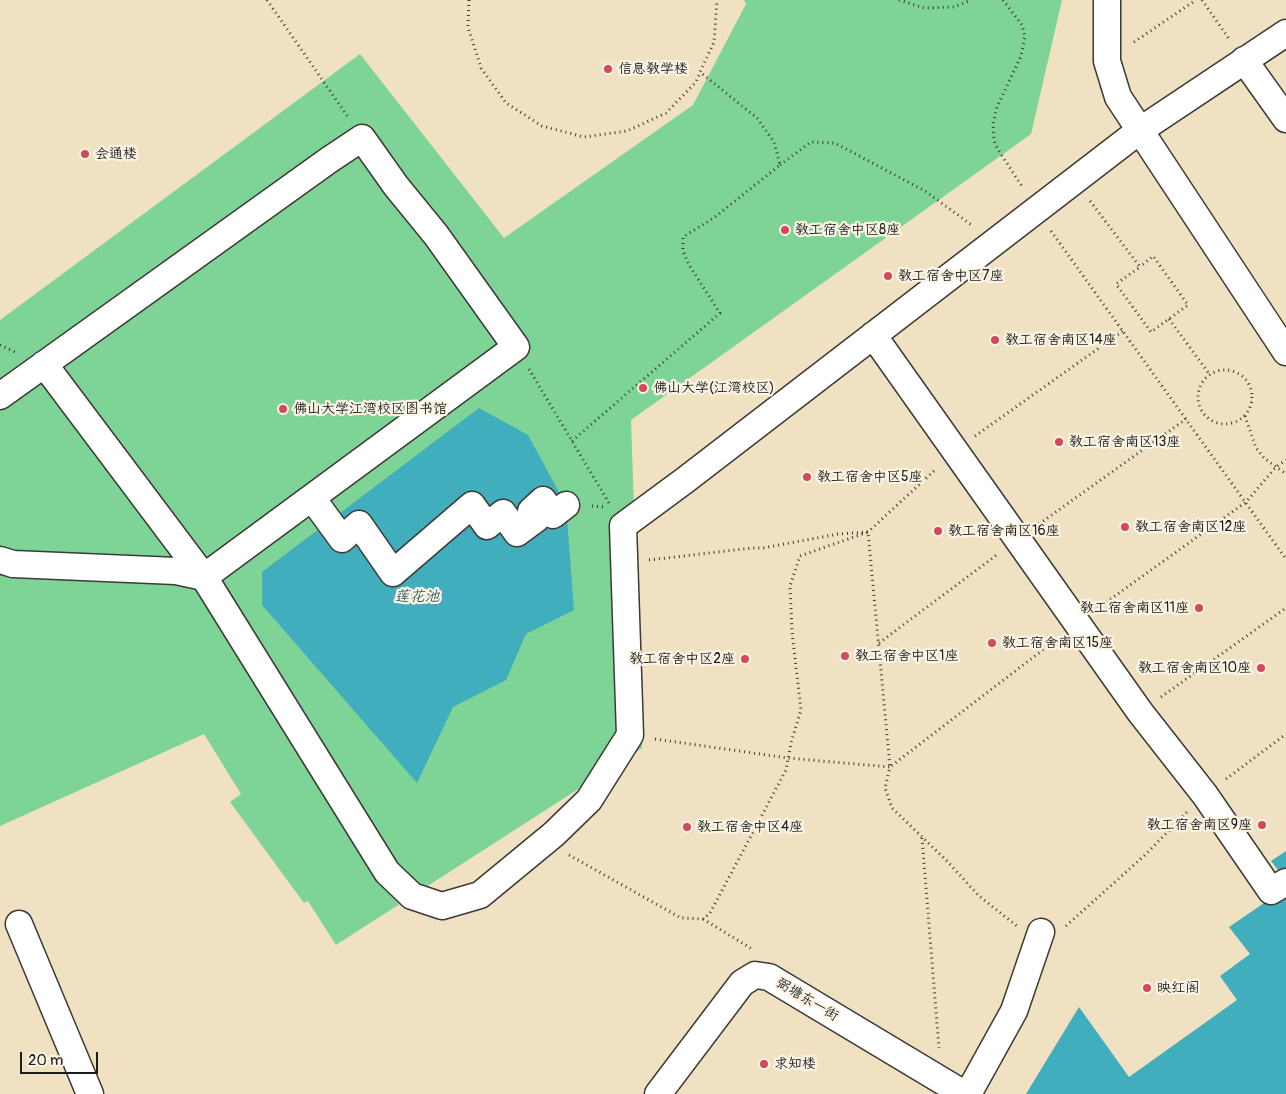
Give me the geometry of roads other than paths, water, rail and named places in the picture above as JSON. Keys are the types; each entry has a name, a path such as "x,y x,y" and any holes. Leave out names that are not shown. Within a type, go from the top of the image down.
{"street":[{"path":"1107,0 1106,61 1118,97 1286,352"},
{"path":"44,364 204,577 387,872 412,896 442,906 480,895 544,842 589,800 630,735 623,526 1139,131 1286,33"},
{"path":"1244,60 1286,119"},
{"path":"0,396 362,138 396,186 436,235 516,347 204,577 176,571 13,564 0,560"},
{"path":"873,335 1140,712 1204,795 1271,891 1286,882"},
{"path":"312,498 342,538 359,524 393,572 472,505 487,526 503,513 517,533 536,519 530,511 543,500 553,515 566,505"},
{"path":"19,924 90,1094"},
{"path":"968,1094 1014,1011 1041,932"},
{"name":"弼塘东一街","path":"658,1094 742,983 755,975 769,977 964,1094"}],"water":[{"name":"莲花池","path":"479,408 528,435 566,505 574,610 526,634 506,680 453,707 417,783 262,605 262,572"},
{"path":"1286,851 1286,880 1271,861"},
{"path":"1286,888 1286,1094 1026,1094 1079,1007 1129,1077 1237,1000 1220,976 1250,954 1229,927"}],"place":[{"name":"信息教学楼","path":"608,69"},
{"name":"会通楼","path":"85,154"},
{"name":"教工宿舍中区8座","path":"785,230"},
{"name":"教工宿舍中区7座","path":"888,276"},
{"name":"教工宿舍南区14座","path":"995,340"},
{"name":"佛山大学(江湾校区)","path":"643,388"},
{"name":"佛山大学江湾校区图书馆","path":"283,409"},
{"name":"教工宿舍南区13座","path":"1059,442"},
{"name":"教工宿舍中区5座","path":"807,477"},
{"name":"教工宿舍南区12座","path":"1125,527"},
{"name":"教工宿舍南区16座","path":"938,531"},
{"name":"教工宿舍南区11座","path":"1199,608"},
{"name":"教工宿舍南区15座","path":"992,643"},
{"name":"教工宿舍中区1座","path":"845,656"},
{"name":"教工宿舍中区2座","path":"745,659"},
{"name":"教工宿舍南区10座","path":"1261,668"},
{"name":"教工宿舍南区9座","path":"1262,825"},
{"name":"教工宿舍中区4座","path":"687,827"},
{"name":"映红阁","path":"1147,988"},
{"name":"求知楼","path":"764,1064"}]}
